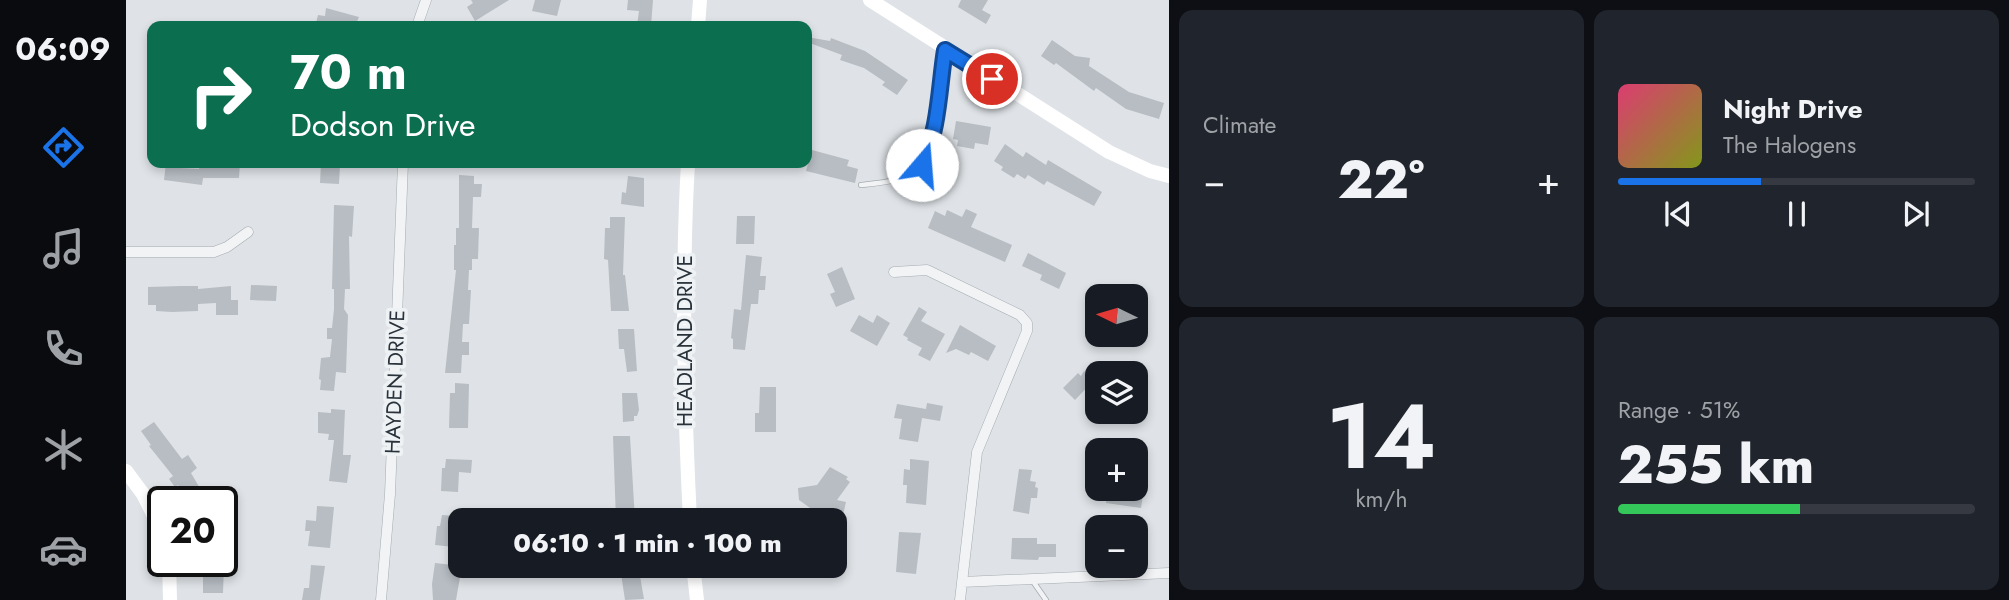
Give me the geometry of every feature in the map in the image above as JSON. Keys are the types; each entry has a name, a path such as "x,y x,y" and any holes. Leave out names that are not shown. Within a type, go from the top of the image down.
{"street":[{"path":"419,21 426,0"},
{"path":"698,21 700,0"},
{"path":"870,0 945,50 1110,152 1150,171 1169,176"},
{"name":"HAYDEN DRIVE","path":"381,600 390,494 403,168"},
{"name":"HEADLAND DRIVE","path":"688,168 683,314 684,410 689,508"},
{"path":"126,252 214,251 227,247 248,232"},
{"path":"894,272 927,270 1020,315 1027,323 1027,331 977,452 960,600"},
{"path":"126,471 147,502"},
{"path":"962,582 1169,573"},
{"path":"169,577 170,600"},
{"path":"694,578 697,600"}],"lane":[{"path":"862,185 886,182 908,175 922,165 932,135 945,50"},
{"path":"1031,579 1046,600"}],"building":[{"path":"471,0 509,0 475,21 467,7 473,3"},
{"path":"535,0 561,0 557,16 532,11"},
{"path":"628,0 653,0 651,21 638,21 639,11 627,10"},
{"path":"961,0 988,0 982,10 991,15 986,24 958,7"},
{"path":"326,8 359,17 357,21 316,21 318,15 325,16"},
{"path":"812,38 830,41 831,38 865,51 908,80 897,95 882,85 885,82 864,68 840,60 842,55 812,44"},
{"path":"1052,40 1075,56 1090,58 1089,66 1129,92 1164,103 1159,119 1126,109 1041,56"},
{"path":"956,121 991,127 988,145 975,143 974,149 957,146 958,140 953,139"},
{"path":"1005,144 1023,157 1026,152 1046,165 1048,160 1102,192 1094,206 1047,181 1044,185 1028,175 1025,179 1017,174 1014,178 1001,170 1003,167 994,161"},
{"path":"812,150 849,160 847,166 858,169 855,183 806,171 807,168 812,168"},
{"path":"165,168 240,168 239,178 203,178 202,185 164,180"},
{"path":"321,168 340,168 339,184 320,183"},
{"path":"459,175 474,176 474,184 482,184 481,197 473,197 472,228 479,228 478,259 472,259 472,270 469,270 469,324 463,324 462,342 469,342 469,355 462,355 461,373 445,373 456,270 454,245 456,228 459,228"},
{"path":"628,176 644,178 644,207 621,204 622,192 626,193"},
{"path":"334,205 354,206 352,237 349,236 350,289 345,289 344,309 348,315 346,373 336,372 334,391 320,390 319,379 321,358 330,357 332,339 327,339 327,328 332,328 334,309"},
{"path":"966,209 977,214 971,227 1012,245 1005,262 928,228 935,211 945,216 947,210 962,217"},
{"path":"737,216 755,216 754,244 736,244"},
{"path":"610,217 625,217 623,275 629,311 611,311 608,260 604,259 605,228 610,228"},
{"path":"1028,253 1066,273 1059,289 1040,280 1042,275 1022,266"},
{"path":"746,255 762,257 760,276 766,276 765,290 759,290 758,304 751,304 745,350 733,349 731,338 734,309 741,310"},
{"path":"842,267 855,299 836,307 830,294 835,292 827,274"},
{"path":"251,285 277,286 276,301 250,300"},
{"path":"198,286 198,289 231,286 231,300 238,300 238,315 216,315 216,303 198,304 198,311 172,312 156,311 156,305 148,305 148,287"},
{"path":"919,307 927,312 921,321 945,334 930,361 918,355 922,348 903,335"},
{"path":"859,315 873,323 877,315 890,323 877,346 850,331"},
{"path":"960,325 996,346 988,361 971,352 969,355 956,349 946,353"},
{"path":"618,329 634,329 637,371 627,372 624,349 619,349"},
{"path":"1084,371 1085,389 1075,400 1063,388 1078,373 1081,376"},
{"path":"455,383 469,384 468,428 449,428 450,393 455,393"},
{"path":"760,387 776,387 776,432 755,432"},
{"path":"622,393 637,393 639,410 634,421 623,422"},
{"path":"927,403 943,406 940,421 922,418 918,442 899,439 902,419 894,418 897,404 926,409"},
{"path":"331,409 345,410 343,455 351,455 347,483 329,481 334,440 328,440 329,434 318,433 318,412 331,413"},
{"path":"154,422 182,459 188,455 197,468 191,473 199,486 174,486 169,479 173,476 149,446 151,445 141,431"},
{"path":"613,436 630,436 634,508 616,508"},
{"path":"446,459 472,460 471,473 459,472 458,492 441,491 442,468 445,468"},
{"path":"910,459 929,461 926,505 906,503 904,469 910,470"},
{"path":"830,467 848,477 846,479 850,482 837,500 846,502 845,508 810,508 799,500 798,488 817,485"},
{"path":"1019,469 1032,470 1030,481 1036,482 1035,487 1038,488 1037,498 1031,498 1029,514 1013,511"},
{"path":"1106,501 1142,501 1141,508"},
{"path":"317,506 334,507 330,548 308,546 310,531 305,531 306,520 316,521"},
{"path":"442,515 448,515 448,546 435,545 437,526 440,526"},
{"path":"899,532 921,533 916,574 896,572"},
{"path":"1012,538 1037,538 1037,544 1056,544 1056,557 1039,557 1038,560 1011,559"},
{"path":"435,563 448,564 448,578 460,578 456,600 433,600"},
{"path":"311,565 325,566 320,600 302,600 304,588 309,588"},
{"path":"203,577 224,577 223,593 203,593"},
{"path":"622,578 640,578 644,599 625,600"}],"route":[{"path":"922,165 932,135 945,50 992,79"}]}
